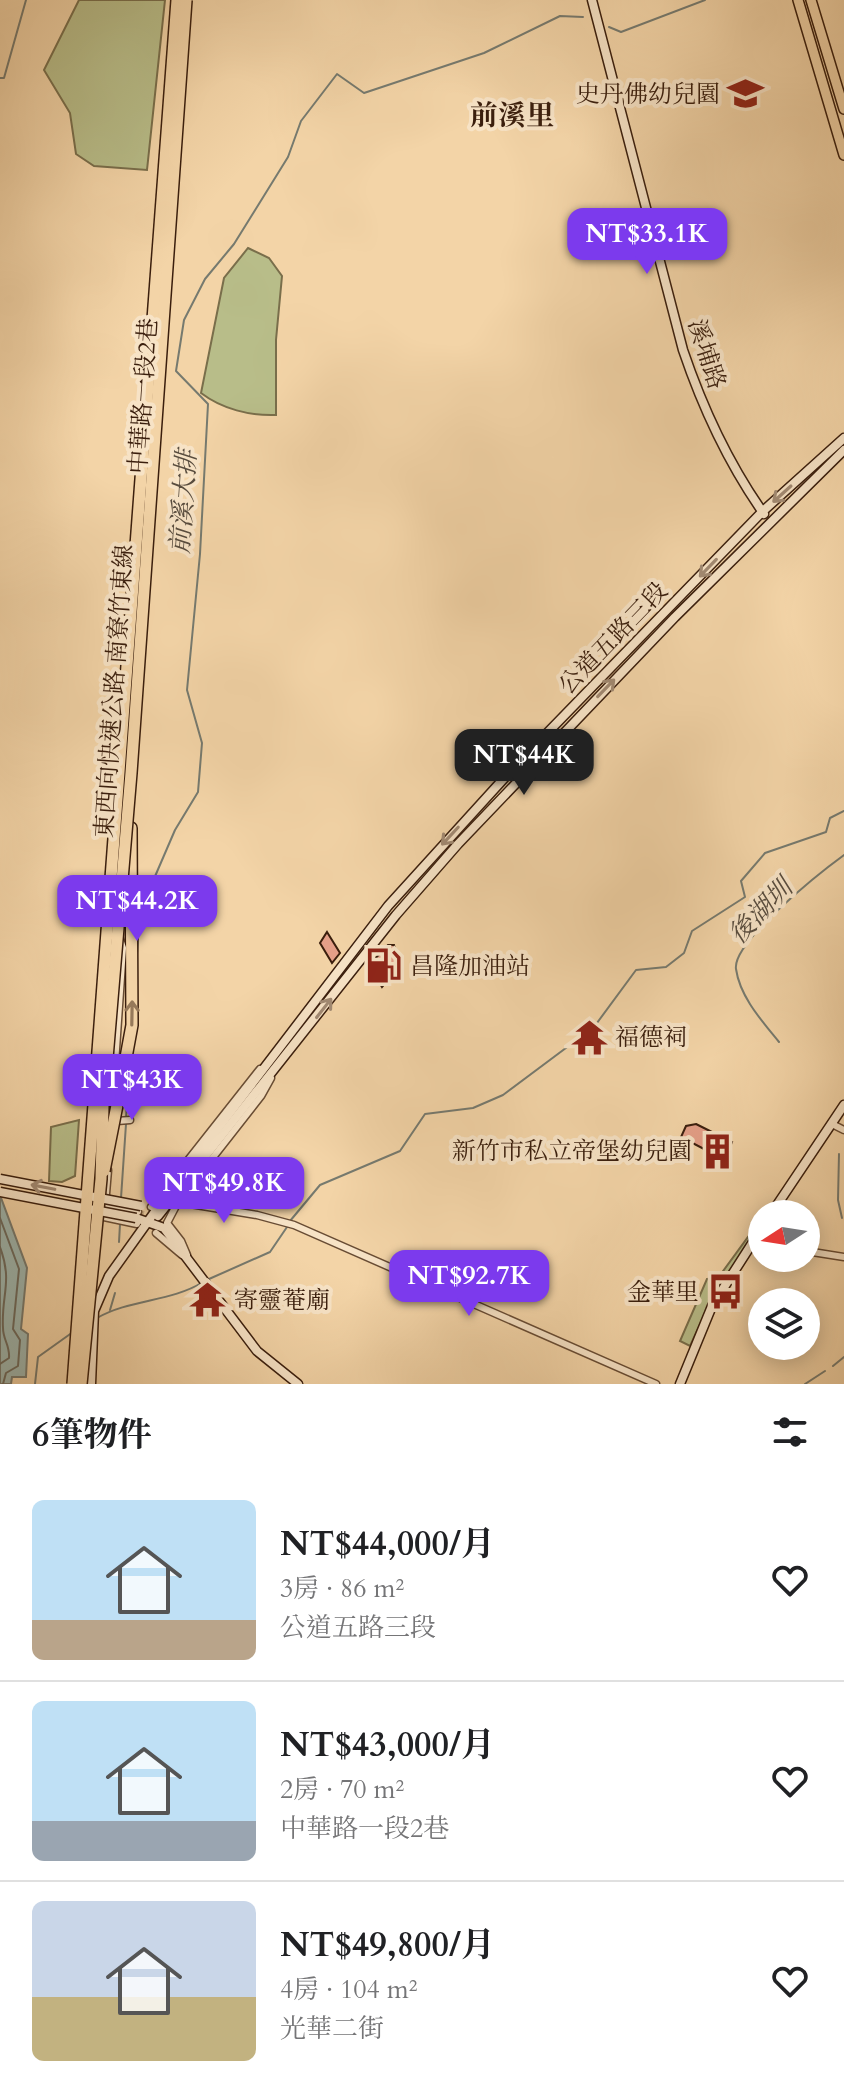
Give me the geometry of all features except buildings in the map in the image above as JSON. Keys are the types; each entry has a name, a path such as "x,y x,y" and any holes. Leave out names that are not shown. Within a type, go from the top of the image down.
{"highway":[{"name":"東西向快速公路 南寮竹東線","path":"73,1384 177,0"},
{"name":"東西向快速公路 南寮竹東線","path":"81,1384 101,1179 102,1119 130,789 188,0"},
{"path":"101,1179 132,1025 131,881 127,831"}],"main road":[{"path":"798,0 844,155"},
{"path":"811,0 844,109"}],"street":[{"name":"中華路一段2巷","path":"138,1215 125,1221 104,1217 123,962 123,948 116,929 133,795 188,0"},
{"name":"溪埔路","path":"592,0 683,350 701,403 769,521"},
{"name":"公道五路三段","path":"151,1221 164,1199 268,1060 445,841 762,512 844,438"},
{"name":"公道五路三段","path":"151,1221 170,1204 350,974 468,833 769,521 844,450"},
{"name":"中華路一段2巷","path":"127,831 126,807 133,795"},
{"path":"341,967 350,974"},
{"name":"公道五路三段","path":"151,1207 246,1082 268,1060"},
{"name":"公道五路三段","path":"188,1259 181,1241 167,1223 178,1202 261,1096 276,1070"},
{"name":"中華路一段2巷","path":"110,1141 117,1121 112,1101"},
{"path":"780,1200 844,1105"},
{"path":"117,1121 130,1120"},
{"path":"832,1124 844,1130"},
{"path":"0,1179 138,1215"},
{"path":"0,1192 138,1215"},
{"path":"178,1202 294,1225 656,1384"},
{"path":"105,1205 127,1210 164,1228 257,1351 298,1384"},
{"path":"91,1384 94,1311 109,1276 151,1221"},
{"path":"156,1233 188,1259"},
{"path":"820,1253 844,1257"},
{"path":"680,1384 712,1306 748,1256"}],"green space":[{"path":"79,0 165,0 147,170 94,166 76,154 70,113 44,70"},
{"path":"248,248 269,258 282,276 276,340 276,415 237,410 201,393 224,278"},
{"path":"79,1120 75,1176 62,1182 49,1181 51,1127"},
{"path":"748,1237 748,1246 708,1307 690,1346 680,1341 707,1279 718,1278"}],"water":[{"path":"0,1195 27,1268 21,1329 28,1334 26,1377 12,1377 11,1384 0,1384"}],"waterway":[{"path":"0,78 4,78 26,0"},
{"name":"前溪大排","path":"609,27 621,32 705,0"},
{"name":"前溪大排","path":"137,954 139,923 150,888 175,830 198,792 202,743 187,690 200,554 208,404 176,371 184,320 205,279 234,244 288,157 301,121 337,74 364,93 484,53 560,16 583,17"},
{"path":"594,1027 636,970 666,967 684,953 692,931 745,897 741,881 765,853 826,832 830,818 844,811"},
{"name":"後湖圳","path":"779,1042 742,989 736,969 739,957 748,942 780,908 844,855"},
{"path":"290,1221 320,1185 400,1151 425,1114 473,1108 503,1095 586,1033"},
{"name":"前溪大排","path":"126,1118 129,1069"},
{"name":"前溪大排","path":"121,1198 126,1124"},
{"name":"後湖圳","path":"839,1154 838,1200 842,1218"},
{"name":"前溪大排","path":"119,1242 120,1224"},
{"path":"209,1279 270,1252 287,1227"},
{"path":"97,1318 123,1307 191,1289 203,1282"},
{"name":"前溪大排","path":"110,1310 115,1293"},
{"name":"前溪大排","path":"35,1384 38,1357 73,1332"},
{"name":"後湖圳","path":"833,1366 844,1357"},
{"name":"後湖圳","path":"805,1384 825,1371"}],"tunnel":[{"path":"138,1212 167,1223"}],"place":[{"name":"史丹佛幼兒園","path":"746,94"},
{"name":"昌隆加油站","path":"384,966"},
{"name":"福德祠","path":"589,1037"},
{"name":"新竹市私立帝堡幼兒園","path":"718,1151"},
{"name":"金華里","path":"725,1292"},
{"name":"寄靈菴廟","path":"208,1300"}],"district":[{"name":"前溪里","path":"512,115"}]}
